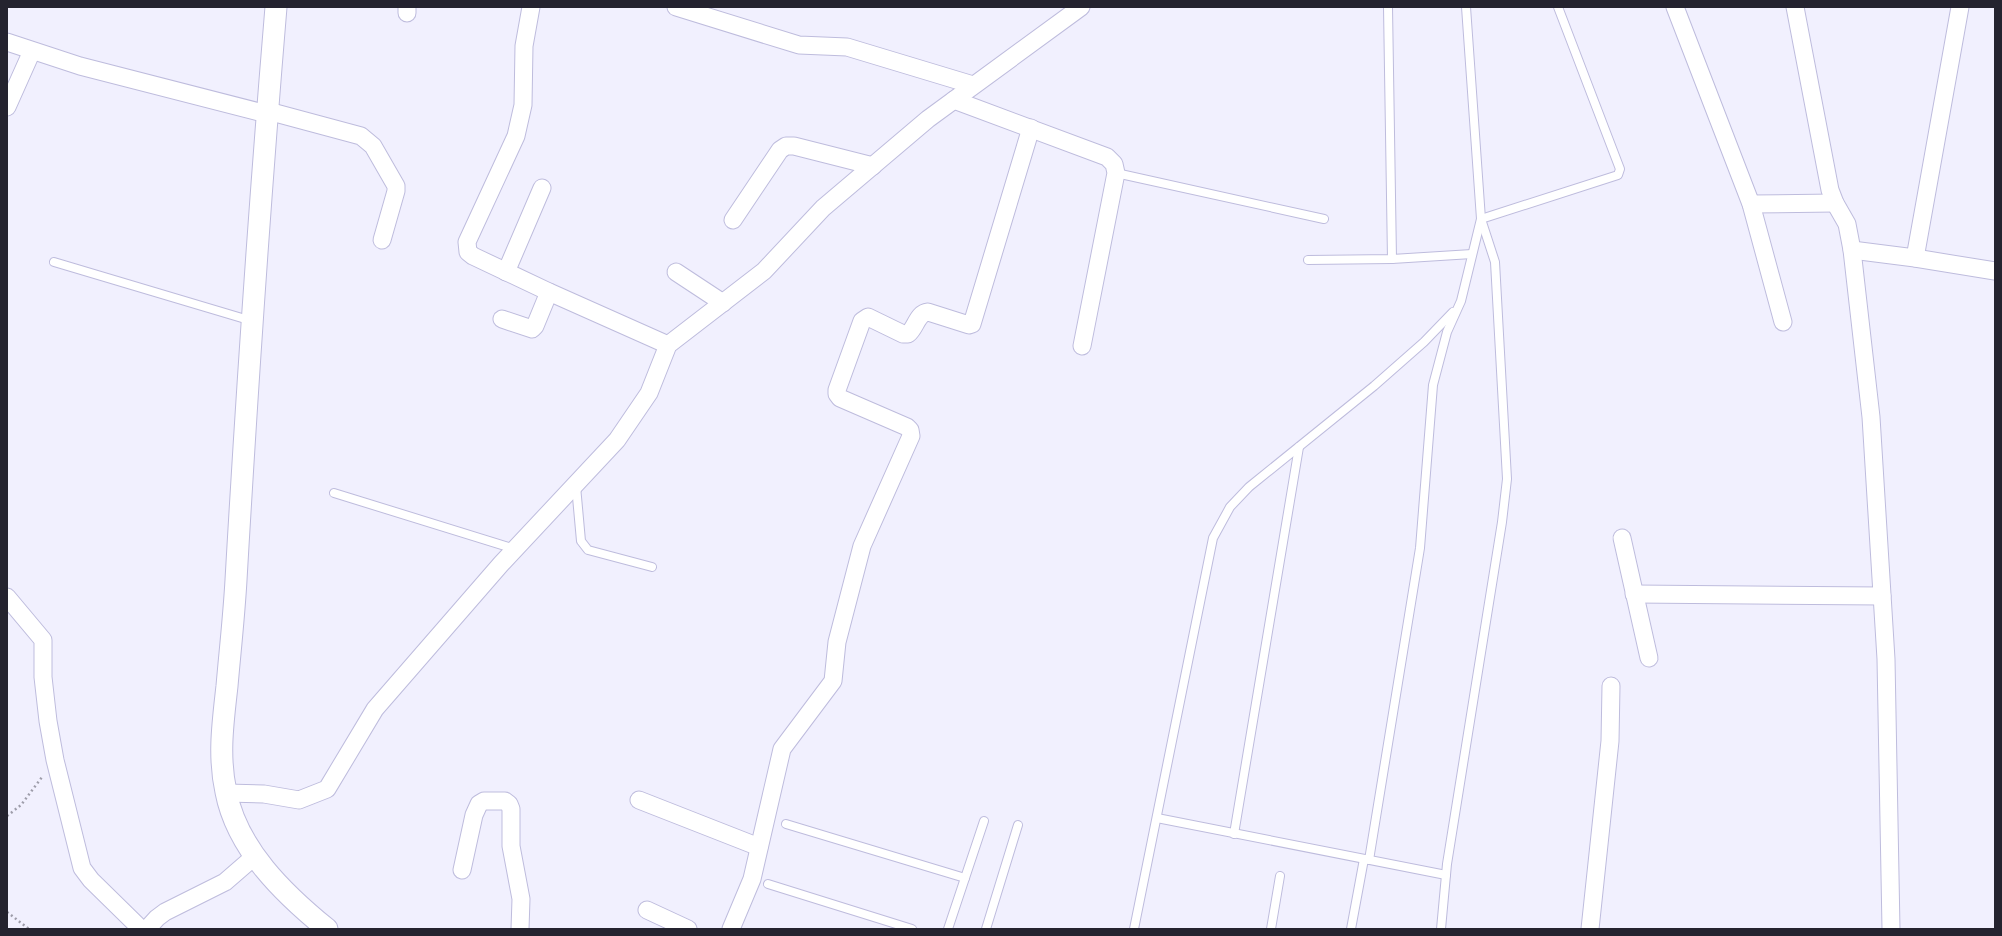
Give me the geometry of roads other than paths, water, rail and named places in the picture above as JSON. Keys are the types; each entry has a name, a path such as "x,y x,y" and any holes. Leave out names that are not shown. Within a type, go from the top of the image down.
{"street":[{"path":"276,7 252,321 233,624 221,748 226,793 239,830 261,864 301,908 327,929"},
{"path":"530,7 524,46 521,120 516,136 467,242 468,252 473,256 549,292 668,345"},
{"path":"676,7 799,45 847,47 973,86"},
{"path":"226,793 264,794 299,800 327,789 375,709 515,549 617,440 648,393 668,345 764,271 823,208 928,119 1081,7"},
{"path":"1675,7 1751,204 1783,322"},
{"path":"1795,7 1830,190 1835,203 1847,224 1852,250 1871,417 1886,659 1891,929"},
{"path":"1915,258 1960,7"},
{"path":"7,42 80,66 361,136 373,146 396,186 396,191 382,240"},
{"path":"7,107 32,51"},
{"path":"954,100 1031,128 1106,158 1114,164 1116,173 1082,346"},
{"path":"731,929 752,880 782,749 833,681 837,642 862,546 911,436 910,430 907,427 840,398 837,394 837,390 862,321 868,317 903,334 912,332 924,312 969,325 972,324 1031,128"},
{"path":"733,220 780,150 786,146 794,146 873,166"},
{"path":"506,272 542,188"},
{"path":"1751,204 1835,203"},
{"path":"1852,250 1915,258 1995,271"},
{"path":"676,272 723,303"},
{"path":"502,319 532,329 535,326 549,292"},
{"path":"1622,538 1649,658"},
{"path":"1634,594 1882,596"},
{"path":"7,597 43,640 43,677 55,760 82,868 91,880 141,929"},
{"path":"1590,929 1610,741 1611,686"},
{"path":"639,800 759,847"},
{"path":"462,870 476,809 479,804 484,802 505,801 509,804 511,809 511,846 521,899 520,929"},
{"path":"147,929 156,918 165,912 233,877 255,856"},
{"path":"647,910 688,929"}],"lane":[{"path":"1388,7 1392,259"},
{"path":"1441,929 1446,875 1502,522 1507,480 1495,262 1481,219 1466,7"},
{"path":"1481,219 1618,175 1620,173 1620,169 1558,7"},
{"path":"1116,173 1324,219"},
{"path":"1351,929 1367,860 1420,548 1433,385 1447,332 1457,308 1481,219"},
{"path":"1308,260 1392,259 1472,254"},
{"path":"54,262 252,321"},
{"path":"1134,929 1213,538 1230,507 1249,487 1374,386 1424,342 1457,308"},
{"path":"1234,834 1299,447"},
{"path":"576,484 581,541 583,546 588,550 652,568"},
{"path":"334,493 515,549"},
{"path":"1156,818 1446,875"},
{"path":"948,929 984,821"},
{"path":"786,824 965,878"},
{"path":"986,929 1018,825"},
{"path":"1271,929 1280,876"},
{"path":"768,884 912,929"}]}
